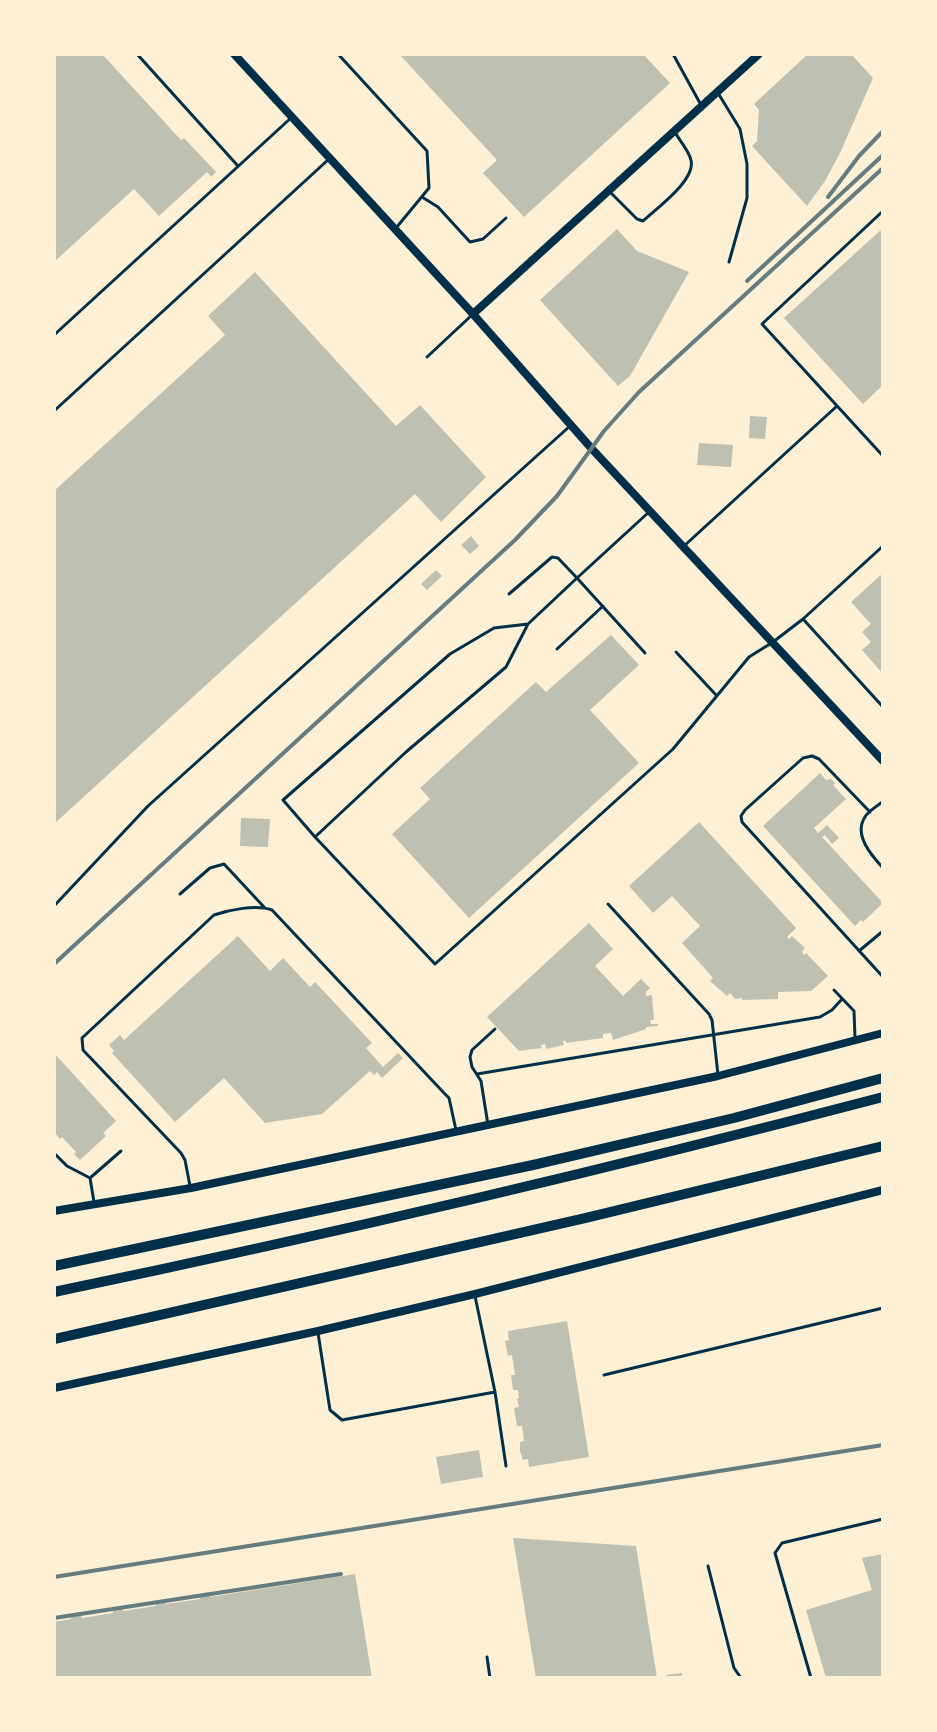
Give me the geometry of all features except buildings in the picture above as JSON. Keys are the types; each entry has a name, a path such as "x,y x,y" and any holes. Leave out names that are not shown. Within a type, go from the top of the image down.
{"highway":[{"path":"54,1266 533,1166 734,1118 883,1078"},
{"path":"54,1292 549,1181 883,1097"},
{"path":"54,1339 585,1218 883,1146"}],"street":[{"path":"234,54 473,314 571,425 883,761"},
{"path":"473,314 759,54"},
{"path":"54,1211 191,1188 718,1076 883,1033"},
{"path":"54,1388 318,1331 475,1294 883,1190"}],"lane":[{"path":"136,54 238,166"},
{"path":"338,54 427,151 429,188 395,229"},
{"path":"673,54 701,106"},
{"path":"717,92 740,129 747,164 747,198 729,262"},
{"path":"54,335 292,117"},
{"path":"609,190 637,219 644,221 687,180 691,160 674,131"},
{"path":"54,411 330,158"},
{"path":"422,196 438,207 470,242 483,239 506,218"},
{"path":"883,211 762,324 883,456"},
{"path":"427,357 473,314"},
{"path":"683,547 837,406"},
{"path":"54,906 148,806 571,425"},
{"path":"315,837 406,752 506,667 528,624 650,511"},
{"path":"528,624 494,628 450,654 283,800 435,964 673,749 749,657 802,619 883,546"},
{"path":"509,594 552,557 558,558 645,653"},
{"path":"557,649 603,606"},
{"path":"802,619 883,707"},
{"path":"676,652 717,696"},
{"path":"870,812 819,759 812,756 803,758 741,816 742,822 883,978"},
{"path":"883,801 865,817 862,826 863,840 868,853 883,868"},
{"path":"180,894 210,868 224,864 264,907 272,910 444,1092 449,1098 456,1132"},
{"path":"608,904 709,1014 712,1020 718,1076"},
{"path":"191,1188 185,1160 181,1153 83,1050 82,1038 214,915 264,907"},
{"path":"859,951 883,931"},
{"path":"834,990 854,1011 856,1040"},
{"path":"477,1074 820,1017 832,1010 842,999"},
{"path":"488,1125 481,1081 472,1067 470,1057 472,1050 495,1029"},
{"path":"90,1178 121,1151"},
{"path":"54,1153 66,1166 90,1178"},
{"path":"90,1178 94,1204"},
{"path":"475,1294 495,1392 506,1466"},
{"path":"604,1375 883,1308"},
{"path":"318,1331 330,1410 342,1420 495,1392"},
{"path":"811,1678 775,1552 782,1544 883,1519"},
{"path":"708,1566 734,1668 741,1678"},
{"path":"488,1658 490,1678"}],"railway":[{"path":"828,197 859,156 883,131"},
{"path":"747,281 883,155"},
{"path":"54,964 515,540 557,496 604,431 639,392 883,168"},
{"path":"54,1577 883,1445"},
{"path":"54,1618 341,1574"}]}
